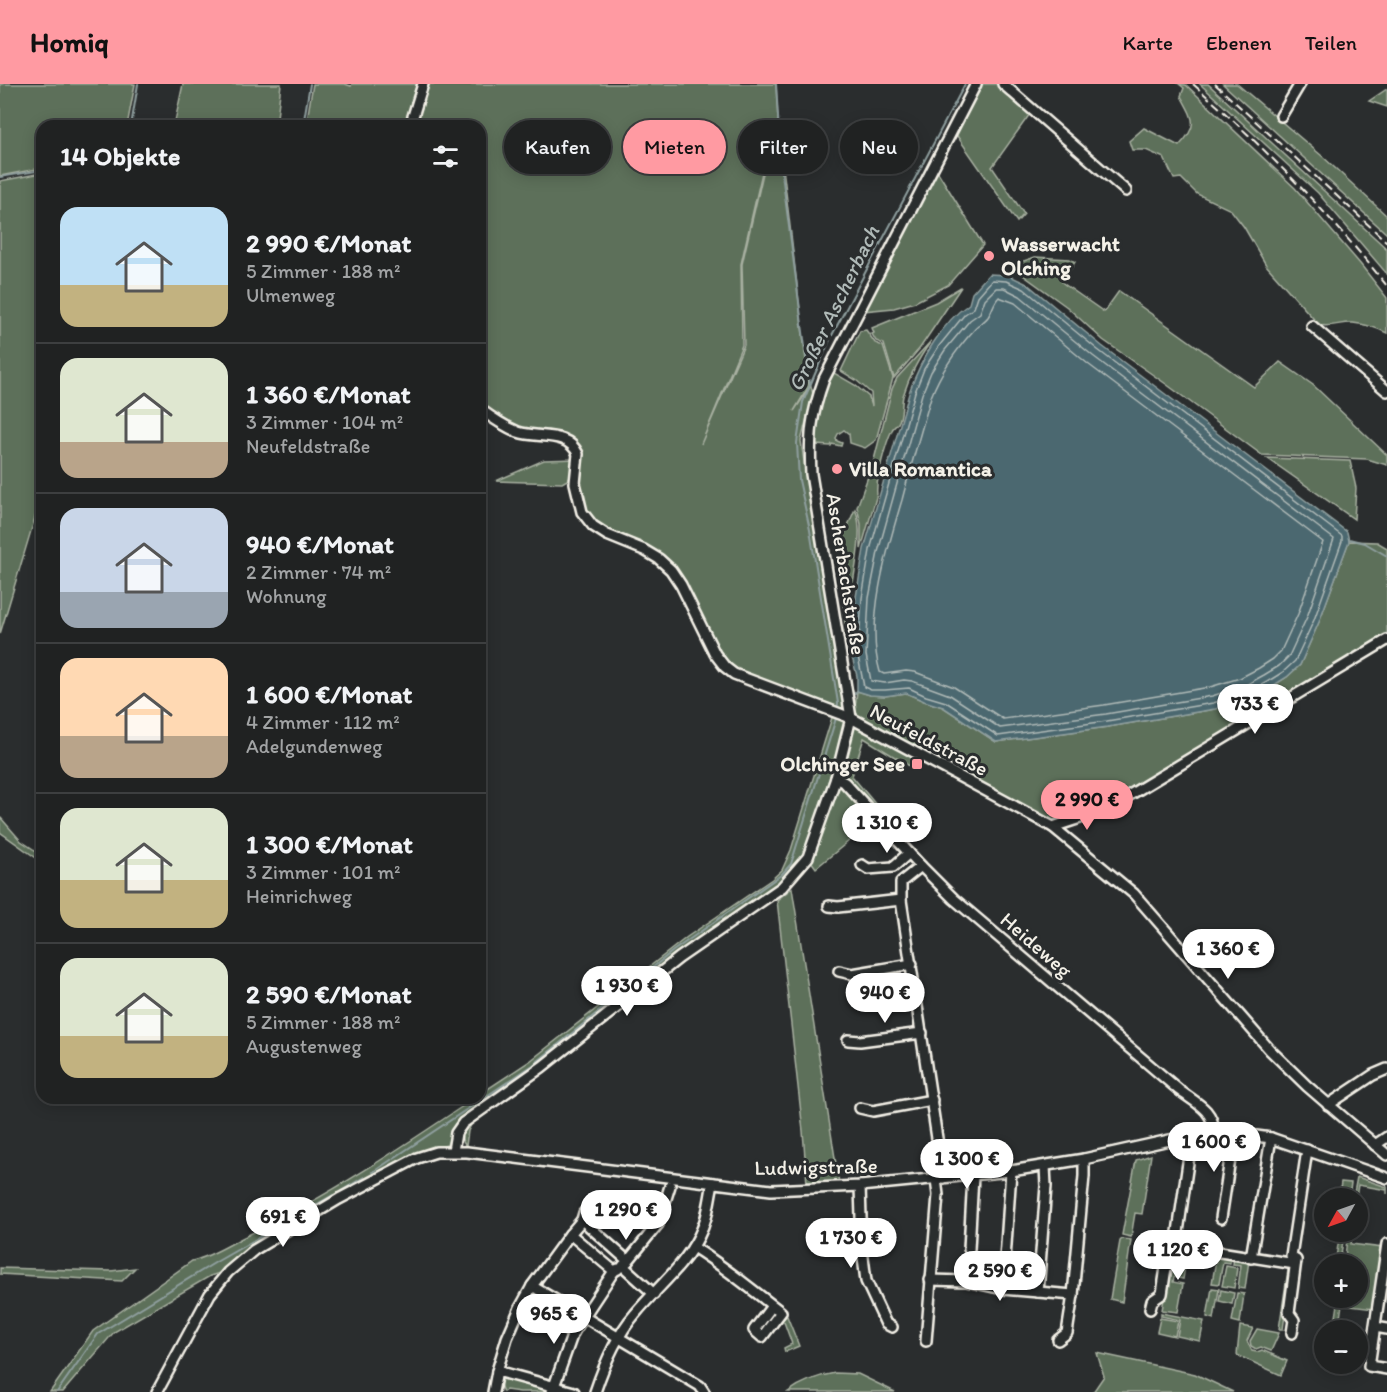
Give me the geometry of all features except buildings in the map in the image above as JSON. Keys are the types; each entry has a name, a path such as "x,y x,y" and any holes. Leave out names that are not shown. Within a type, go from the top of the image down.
{"street":[{"path":"412,120 423,84"},
{"name":"Ascherbachstraße","path":"453,1151 456,1133 463,1123 542,1067 687,952 774,892 790,879 808,857 836,778 851,718 811,474 809,442 814,407 824,379 976,84"},
{"path":"1004,84 1126,191"},
{"path":"1281,116 1300,84"},
{"path":"1312,326 1387,391"},
{"name":"Neufeldstraße","path":"486,413 518,432 558,437 568,441 578,454 575,483 582,512 593,526 607,535 645,550 671,570 681,585 715,654 725,667 734,674 851,718 1053,827 1134,894 1270,1050 1328,1105 1386,1154"},
{"path":"1053,827 1092,814 1128,796 1387,640"},
{"name":"Heideweg","path":"836,778 845,783 921,866 961,904 1210,1114 1214,1121 1214,1132"},
{"path":"862,866 868,869 893,867 909,853"},
{"path":"921,866 901,882 901,900 932,1100 940,1179 926,1341"},
{"path":"829,906 901,900"},
{"path":"839,971 852,974 912,964"},
{"path":"848,1040 860,1041 922,1033"},
{"path":"1328,1105 1373,1075 1387,1069"},
{"path":"860,1108 873,1111 932,1100"},
{"name":"Ludwigstraße","path":"157,1392 210,1293 237,1263 303,1220 397,1167 427,1155 453,1151 771,1190 860,1186 1011,1172 1214,1132 1271,1138 1387,1178"},
{"path":"1221,1218 1234,1133"},
{"path":"1170,1243 1177,1239 1192,1135"},
{"path":"1375,1145 1387,1137"},
{"path":"1251,1258 1271,1138"},
{"path":"1292,1333 1294,1320 1289,1313 1299,1244 1294,1239 1307,1150"},
{"path":"1058,1340 1067,1333 1073,1295 1084,1159"},
{"path":"1038,1292 1046,1186 1045,1166"},
{"path":"1003,1289 1011,1172"},
{"path":"969,1249 974,1176"},
{"path":"596,1392 601,1375 619,1338 634,1314 674,1274 693,1247 707,1219 713,1183"},
{"path":"553,1389 573,1332 622,1266 658,1224 670,1186"},
{"path":"860,1186 862,1249 866,1281 886,1324 892,1327"},
{"path":"493,1392 507,1338 520,1308 532,1286 582,1220 584,1213 652,1220 658,1224"},
{"path":"582,1220 622,1266"},
{"path":"570,1234 622,1266 654,1293"},
{"path":"1170,1243 1251,1258 1296,1262"},
{"path":"1150,1309 1152,1301 1162,1294 1170,1243"},
{"path":"1387,1244 1369,1366 1387,1369"},
{"path":"693,1247 772,1306"},
{"path":"930,1280 966,1281 1003,1289 1073,1295"},
{"path":"532,1286 700,1386 704,1392"},
{"path":"520,1308 573,1332"},
{"path":"1375,1327 1387,1329"},
{"path":"497,1371 553,1389 574,1392"}],"green space":[{"path":"0,84 135,84 128,120 36,120 36,169 0,176"},
{"path":"183,84 281,84 277,120 175,120"},
{"path":"313,84 351,86 352,84 776,84 778,120 738,120 738,174 762,174 741,264 742,345 701,444 744,345 742,264 763,174 784,174 809,386 794,411 811,386 813,394 801,441 843,711 725,667 671,570 609,535 584,514 576,475 562,483 496,481 544,460 577,459 568,441 534,435 486,412 486,120 307,120"},
{"path":"980,84 1002,84 1032,111 992,167 1024,214 1017,222 955,133"},
{"path":"1179,84 1186,85 1295,188 1361,265 1387,298 1387,333 1371,326 1349,323 1319,325 1266,265 1244,227 1231,210 1197,194 1181,178 1174,179 1164,158 1146,150 1132,150 1129,141 1144,128 1179,146 1190,133 1191,117 1181,96 1184,88"},
{"path":"1200,84 1208,84 1387,249 1387,274 1318,193"},
{"path":"1223,84 1237,84 1322,156 1387,216 1387,234"},
{"path":"1387,89 1387,107 1369,101"},
{"path":"936,169 983,245 948,285 915,302 894,308 862,311"},
{"path":"36,174 36,514 0,634 0,181"},
{"path":"1035,257 1070,259 1075,262 1062,282 1104,312 1119,291 1254,387 1280,362 1313,385 1387,455 1387,465 1367,459 1262,455 1103,340 1067,307 1023,275 1021,262"},
{"path":"961,287 920,348 894,378 884,344 876,341 872,328 936,302"},
{"path":"866,330 875,343 883,346 893,378 876,440 865,448 850,443 849,434 844,430 836,438 842,443 841,446 814,445 814,407 829,370 855,385 869,397 872,406 871,393 841,371 860,331"},
{"path":"931,341 908,381 903,396 900,420 892,429 887,443 879,472 877,494 861,549 861,524 857,507 874,460 892,389 897,378"},
{"path":"1267,458 1350,461 1356,488 1354,519"},
{"path":"855,509 859,539 847,643 840,571 844,535"},
{"path":"1349,541 1377,542 1387,548 1387,640 1128,796 1053,827 927,760 916,770 864,738 852,776 882,812 816,868 808,857 855,708 857,691 885,696 906,693 943,707 996,742 1108,727 1215,709 1249,699 1287,677 1300,665 1319,622"},
{"path":"833,714 846,719 848,723 804,853 787,880 723,922 521,1080 486,1103 486,1090 530,1061 687,937 772,879 782,870 791,850"},
{"path":"0,817 21,841 36,851 36,858 0,832"},
{"path":"792,888 839,1183 807,1184 777,900"},
{"path":"542,1072 472,1123 468,1131 466,1146 461,1136 465,1125"},
{"path":"466,1104 485,1104 455,1124 447,1145 408,1156 223,1272 210,1276 114,1332 63,1392 50,1392 93,1331 192,1261 215,1253 308,1204 393,1153"},
{"path":"1151,1155 1142,1214 1135,1213 1131,1237 1122,1235 1136,1160"},
{"path":"1357,1177 1387,1187 1387,1190 1358,1185 1358,1188 1355,1188"},
{"path":"1341,1182 1351,1183 1350,1188 1340,1188"},
{"path":"1122,1239 1131,1240 1122,1302 1110,1299"},
{"path":"1338,1242 1343,1242 1341,1254 1337,1254"},
{"path":"1347,1242 1383,1248 1374,1309 1366,1308 1368,1308 1368,1254 1345,1254"},
{"path":"1217,1254 1231,1257 1230,1263 1223,1262 1219,1284 1212,1283"},
{"path":"1234,1257 1249,1260 1245,1289 1238,1288 1241,1265 1233,1264"},
{"path":"1170,1265 1185,1267 1183,1279 1174,1277 1173,1282 1183,1284 1178,1312 1162,1310"},
{"path":"1226,1266 1237,1268 1234,1288 1222,1286"},
{"path":"0,1268 111,1271 135,1268 122,1281 0,1274"},
{"path":"1288,1270 1291,1272 1283,1329 1279,1329"},
{"path":"1212,1288 1219,1289 1214,1319 1207,1317"},
{"path":"1221,1290 1234,1293 1232,1304 1219,1301"},
{"path":"1237,1293 1244,1294 1240,1323 1232,1321"},
{"path":"539,1295 538,1298 570,1317 572,1314 575,1320 573,1325 566,1327 567,1323 535,1307 533,1310 530,1307 530,1298"},
{"path":"1337,1308 1342,1308 1340,1320 1336,1320"},
{"path":"1161,1313 1204,1321 1200,1341 1177,1336 1180,1320 1161,1316"},
{"path":"787,1316 799,1346 785,1352 784,1348 792,1344 784,1322 778,1324 777,1321"},
{"path":"1160,1318 1178,1321 1175,1336 1157,1332"},
{"path":"1240,1326 1253,1328 1247,1341 1252,1351 1262,1350 1287,1361 1281,1375 1237,1355"},
{"path":"1257,1329 1279,1333 1271,1351 1251,1346 1250,1341"},
{"path":"1097,1353 1195,1374 1233,1392 1093,1392 1104,1376"},
{"path":"835,1373 858,1374 895,1392 788,1392 810,1380"},
{"path":"507,1377 507,1379 547,1388 548,1392 506,1390 503,1392 499,1382"}],"water":[{"name":"Olchinger See","path":"989,274 1008,275 1027,284 1102,346 1347,532 1349,541 1319,622 1300,665 1287,677 1249,699 1215,709 1108,727 996,742 943,707 906,693 885,696 857,691 857,676 852,657 856,597 864,549 910,390 933,342 950,321 969,304 972,293"}],"waterway":[{"path":"132,120 138,84"},
{"path":"304,120 310,84"},
{"path":"776,84 781,166 810,385"},
{"name":"Großer Ascherbach","path":"837,710 838,703 810,530 799,480 797,443 803,402 830,339 965,84"},
{"path":"0,177 36,171"},
{"path":"1349,539 1365,543 1387,556"},
{"path":"854,694 857,691"},
{"path":"486,1096 533,1065 673,951 781,875 791,864 837,715"},
{"path":"373,1172 475,1104"},
{"path":"341,1191 364,1177"},
{"path":"57,1392 98,1334 216,1262 333,1195"}],"railway":[{"path":"1193,84 1295,181 1387,286"},
{"path":"1215,84 1387,242"}],"place":[{"name":"Wasserwacht Olching","path":"989,256"},
{"name":"Villa Romantica","path":"837,469"},
{"name":"Olchinger See","path":"917,764"}]}
